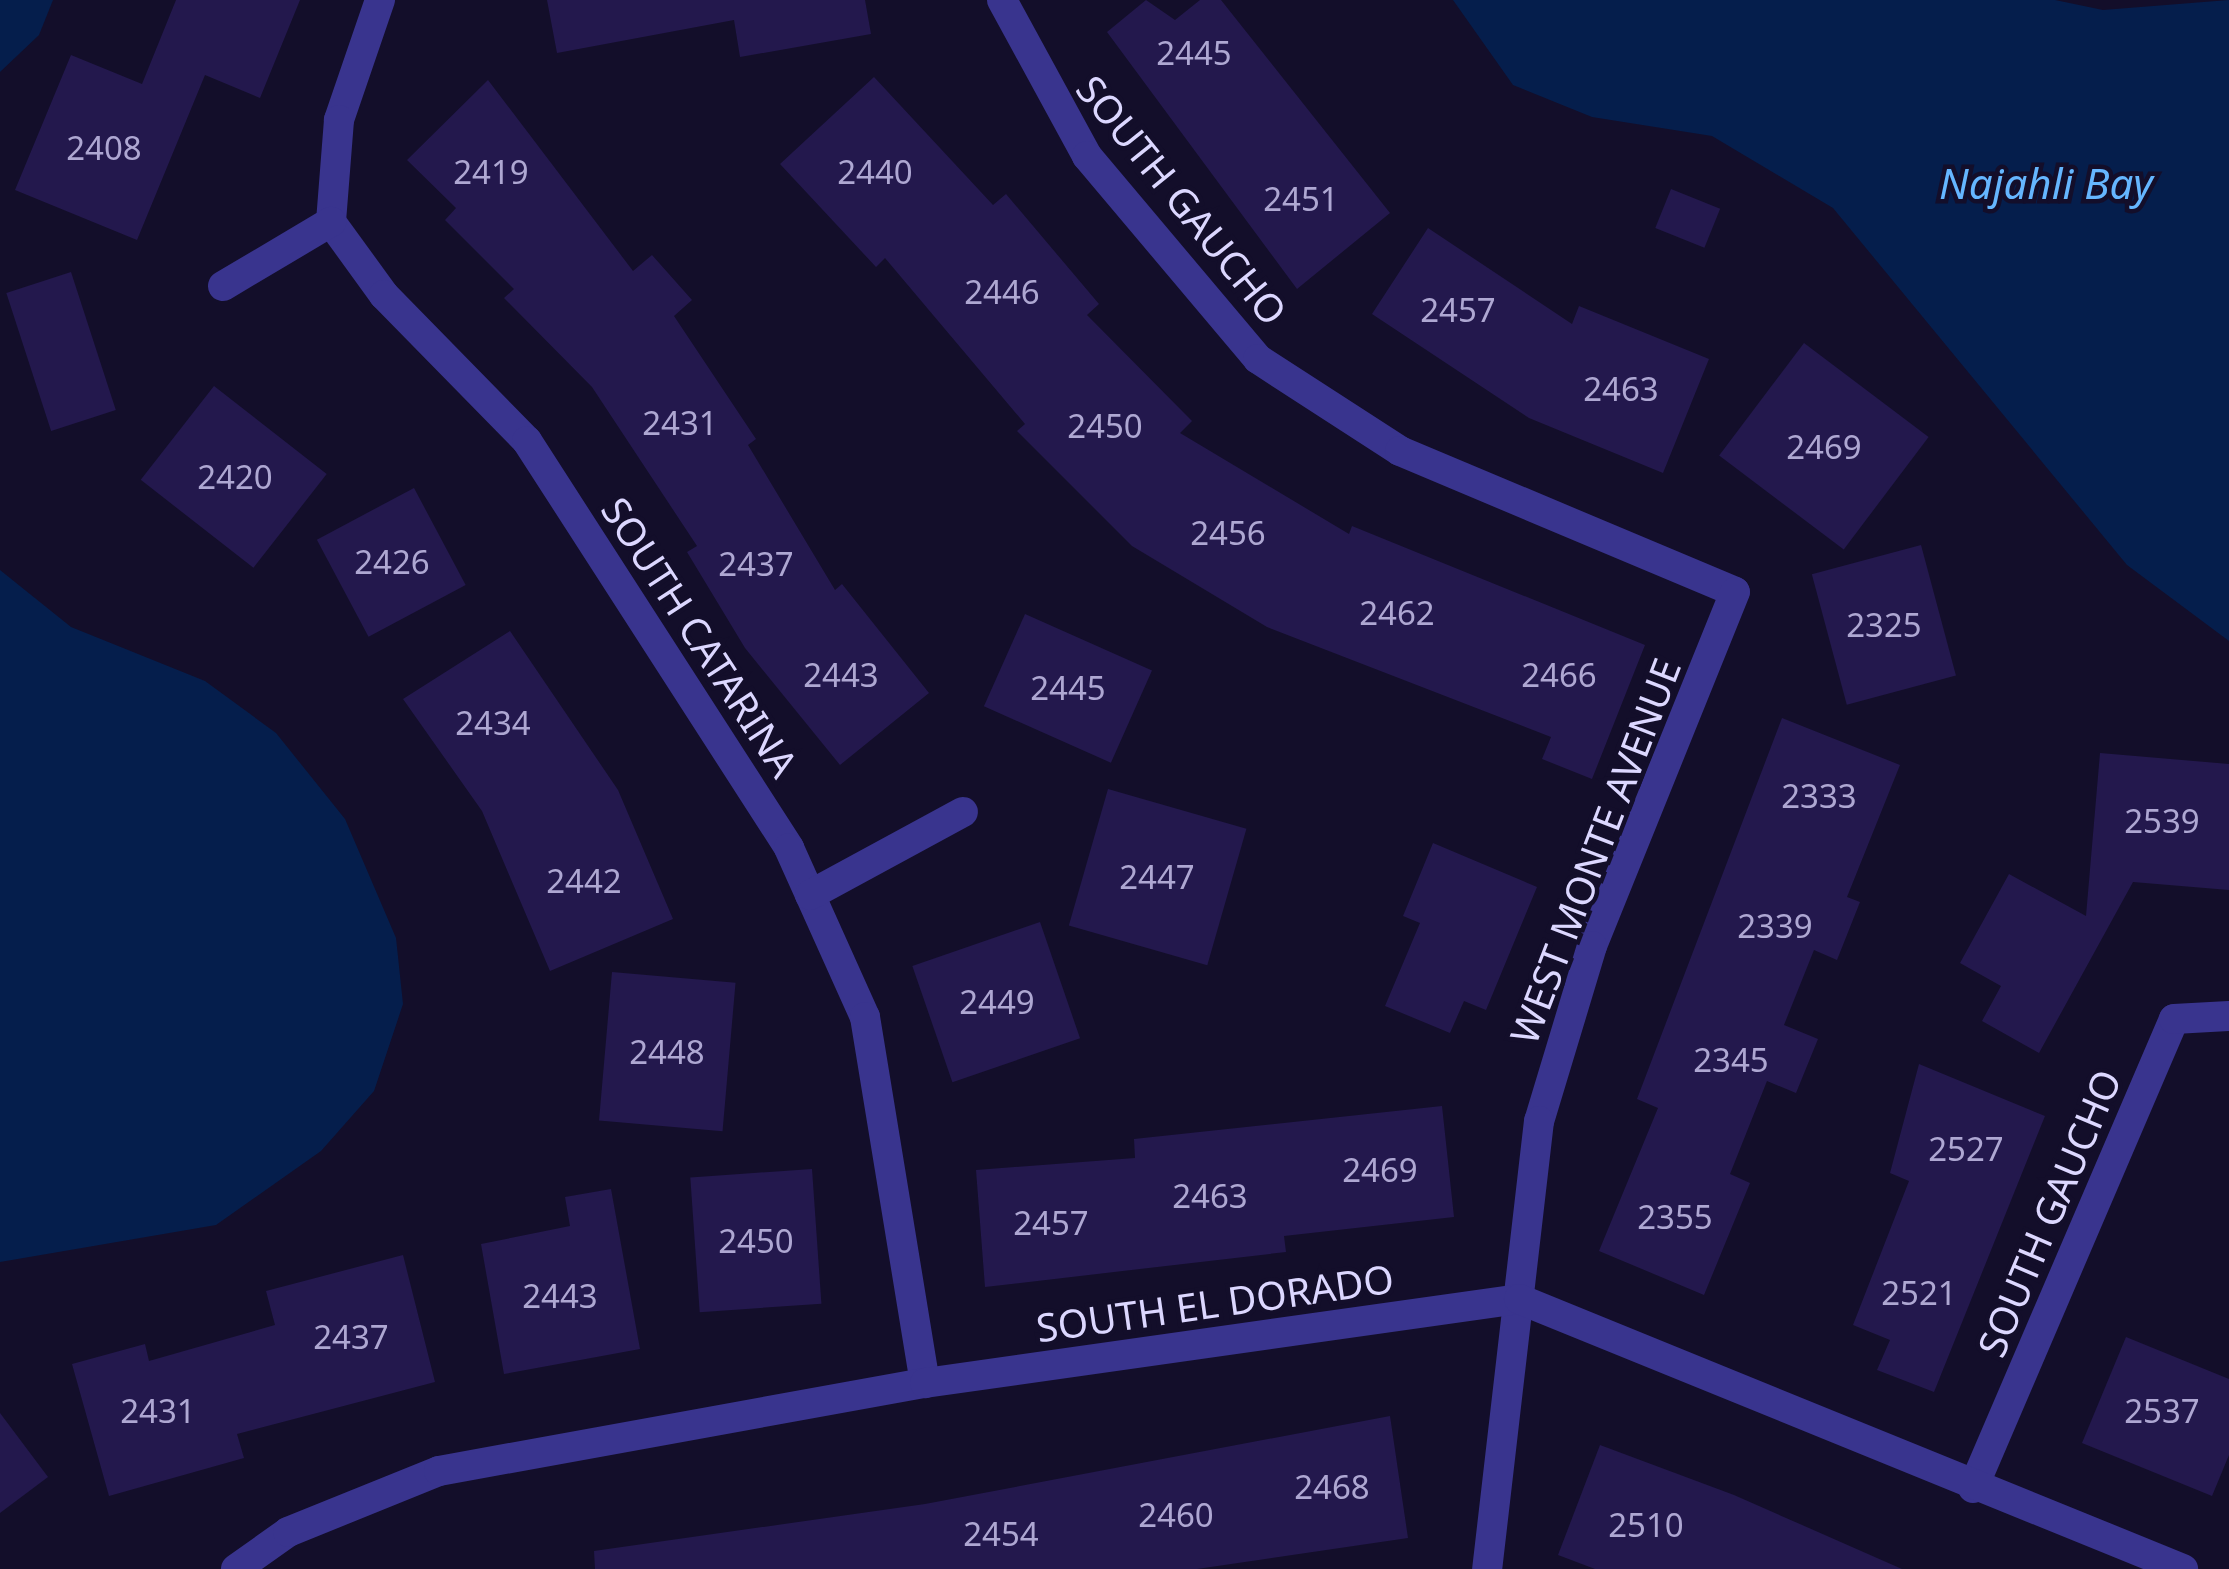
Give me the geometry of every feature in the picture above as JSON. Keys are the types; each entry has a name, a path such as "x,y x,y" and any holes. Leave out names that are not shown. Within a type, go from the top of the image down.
{"street":[{"path":"223,286 331,222 339,121 380,0"},
{"name":"SOUTH GAUCHO","path":"1002,0 1087,156 1258,359 1400,451 1735,592"},
{"name":"SOUTH CATARINA","path":"331,222 384,296 527,440 810,895 865,1017 925,1383"},
{"name":"WEST MONTE AVENUE","path":"1487,1569 1538,1121 1592,946 1735,592"},
{"path":"810,895 963,812"},
{"name":"SOUTH GAUCHO","path":"1973,1488 2174,1019 2229,1016"},
{"path":"1519,1299 1973,1488 2183,1569"},
{"name":"SOUTH EL DORADO","path":"236,1569 288,1532 439,1471 925,1383 1519,1299"}],"water":[{"path":"0,0 53,0 39,35 0,72"},
{"name":"Najahli Bay","path":"1453,0 2055,0 2103,10 2229,0 2229,641 2127,565 1833,208 1712,136 1592,117 1513,85"},
{"path":"0,570 71,627 205,681 276,733 345,819 396,938 403,1004 374,1091 321,1151 216,1225 0,1262"}],"building":[{"path":"176,0 300,0 260,98 205,75 137,240 15,190 71,55 142,84"},
{"path":"547,0 865,0 871,34 740,57 734,20 557,53"},
{"path":"1146,0 1175,20 1200,0 1221,0 1390,213 1297,289 1107,32"},
{"path":"874,77 993,205 1006,194 1099,304 1087,315 1192,421 1180,433 1349,534 1352,526 1645,645 1592,779 1542,759 1551,737 1267,627 1132,546 1017,431 1025,424 885,258 876,267 780,164"},
{"path":"488,80 633,271 652,255 692,300 674,316 756,439 748,445 835,590 842,584 929,693 840,765 745,648 687,552 697,546 592,387 504,298 514,289 445,220 456,208 407,160"},
{"path":"1671,189 1720,209 1704,248 1655,228"},
{"path":"1428,228 1572,324 1579,306 1709,359 1663,473 1529,418 1372,314"},
{"path":"71,272 116,410 51,431 6,293"},
{"path":"1804,343 1929,437 1844,549 1719,456"},
{"path":"214,386 327,474 253,568 141,480"},
{"path":"414,488 466,585 369,637 317,540"},
{"path":"1921,545 1956,675 1847,705 1812,574"},
{"path":"1025,614 1152,671 1111,763 984,706"},
{"path":"510,631 618,790 673,919 550,971 482,811 403,699"},
{"path":"1782,718 1900,765 1847,897 1860,902 1837,960 1814,950 1784,1025 1818,1039 1796,1093 1767,1081 1730,1174 1750,1183 1704,1295 1599,1251 1658,1108 1637,1099"},
{"path":"2100,753 2229,764 2229,890 2133,882 2039,1053 1982,1021 2001,986 1960,963 2009,874 2086,916"},
{"path":"1108,789 1246,829 1207,965 1069,925"},
{"path":"1433,843 1537,887 1486,1010 1464,1001 1450,1033 1385,1006 1420,923 1403,916"},
{"path":"1040,922 1080,1038 952,1082 912,966"},
{"path":"612,972 736,983 723,1131 599,1120"},
{"path":"1919,1064 2045,1116 1934,1392 1877,1370 1890,1340 1853,1325 1909,1181 1890,1173"},
{"path":"1442,1106 1454,1217 1284,1236 1286,1252 985,1287 976,1170 1135,1158 1134,1139"},
{"path":"812,1169 821,1304 700,1312 690,1178"},
{"path":"611,1189 640,1349 504,1374 481,1244 570,1226 565,1197"},
{"path":"403,1255 435,1382 237,1434 244,1458 109,1496 72,1364 145,1344 149,1361 275,1325 266,1291"},
{"path":"2126,1337 2229,1379 2229,1455 2212,1496 2082,1443"},
{"path":"0,1413 48,1477 0,1513"},
{"path":"1390,1416 1408,1538 1197,1569 595,1569 594,1551 925,1504"},
{"path":"1600,1445 1734,1495 1902,1569 1595,1569 1558,1555"}]}
